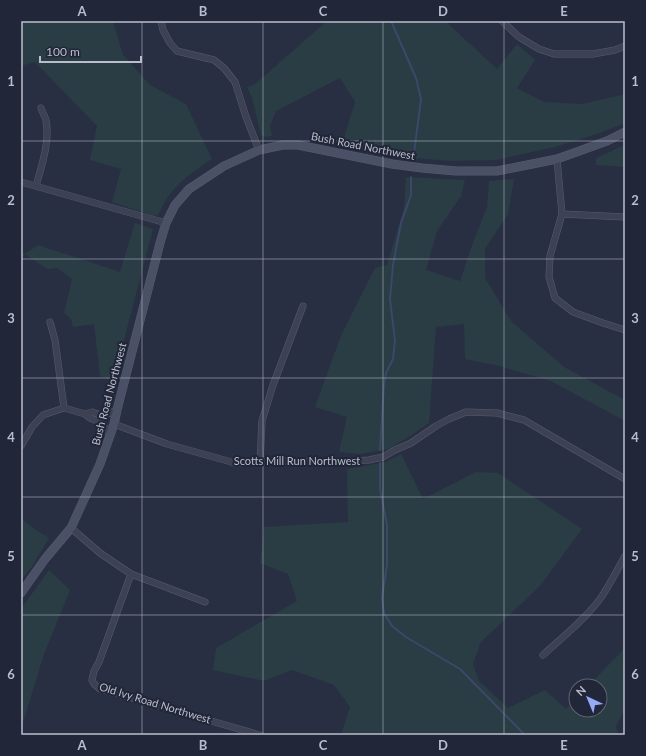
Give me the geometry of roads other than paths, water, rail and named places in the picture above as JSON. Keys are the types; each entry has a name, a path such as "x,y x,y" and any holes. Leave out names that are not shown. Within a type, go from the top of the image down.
{"street":[{"path":"161,21 163,30 170,43 177,51 214,60 224,68 232,78 235,82 246,117 259,150"},
{"path":"502,21 519,37 554,54 593,54 616,50 625,46"},
{"path":"36,186 45,156 47,129 41,108"},
{"name":"Bush Road Northwest","path":"21,593 45,559 71,528 100,464 114,424 166,223 175,205 188,189 224,166 259,150 283,144 298,145 392,164 422,168 497,171 556,159 607,141 625,132"},
{"path":"556,159 562,214 550,256 549,278 555,298 573,312 625,330"},
{"path":"21,182 166,223"},
{"path":"562,214 625,217"},
{"path":"260,463 262,421 273,385 302,306"},
{"path":"50,322 55,340 64,408"},
{"path":"21,446 32,427 43,415 64,408 85,414 102,423 110,435"},
{"path":"85,414 92,412 103,416 117,410"},
{"name":"Scotts Mill Run Northwest","path":"114,424 167,444 235,463 284,461 339,462 369,460 382,457 411,443 449,419 466,412 497,413 524,420 625,479"},
{"path":"71,528 100,553 131,574 205,602"},
{"path":"543,655 590,612 610,585 625,556"},
{"name":"Old Ivy Road Northwest","path":"131,574 104,649 94,671 92,680 94,684 100,689 260,735"}],"waterway":[{"path":"391,21 416,78 421,99 414,153"},
{"path":"380,450 384,385 386,373 393,359 395,341 390,299 393,265 401,223 411,195 411,177"},
{"path":"380,463 380,489 387,525 387,565 382,598 384,613 392,626 406,637 460,669 525,735"}]}
